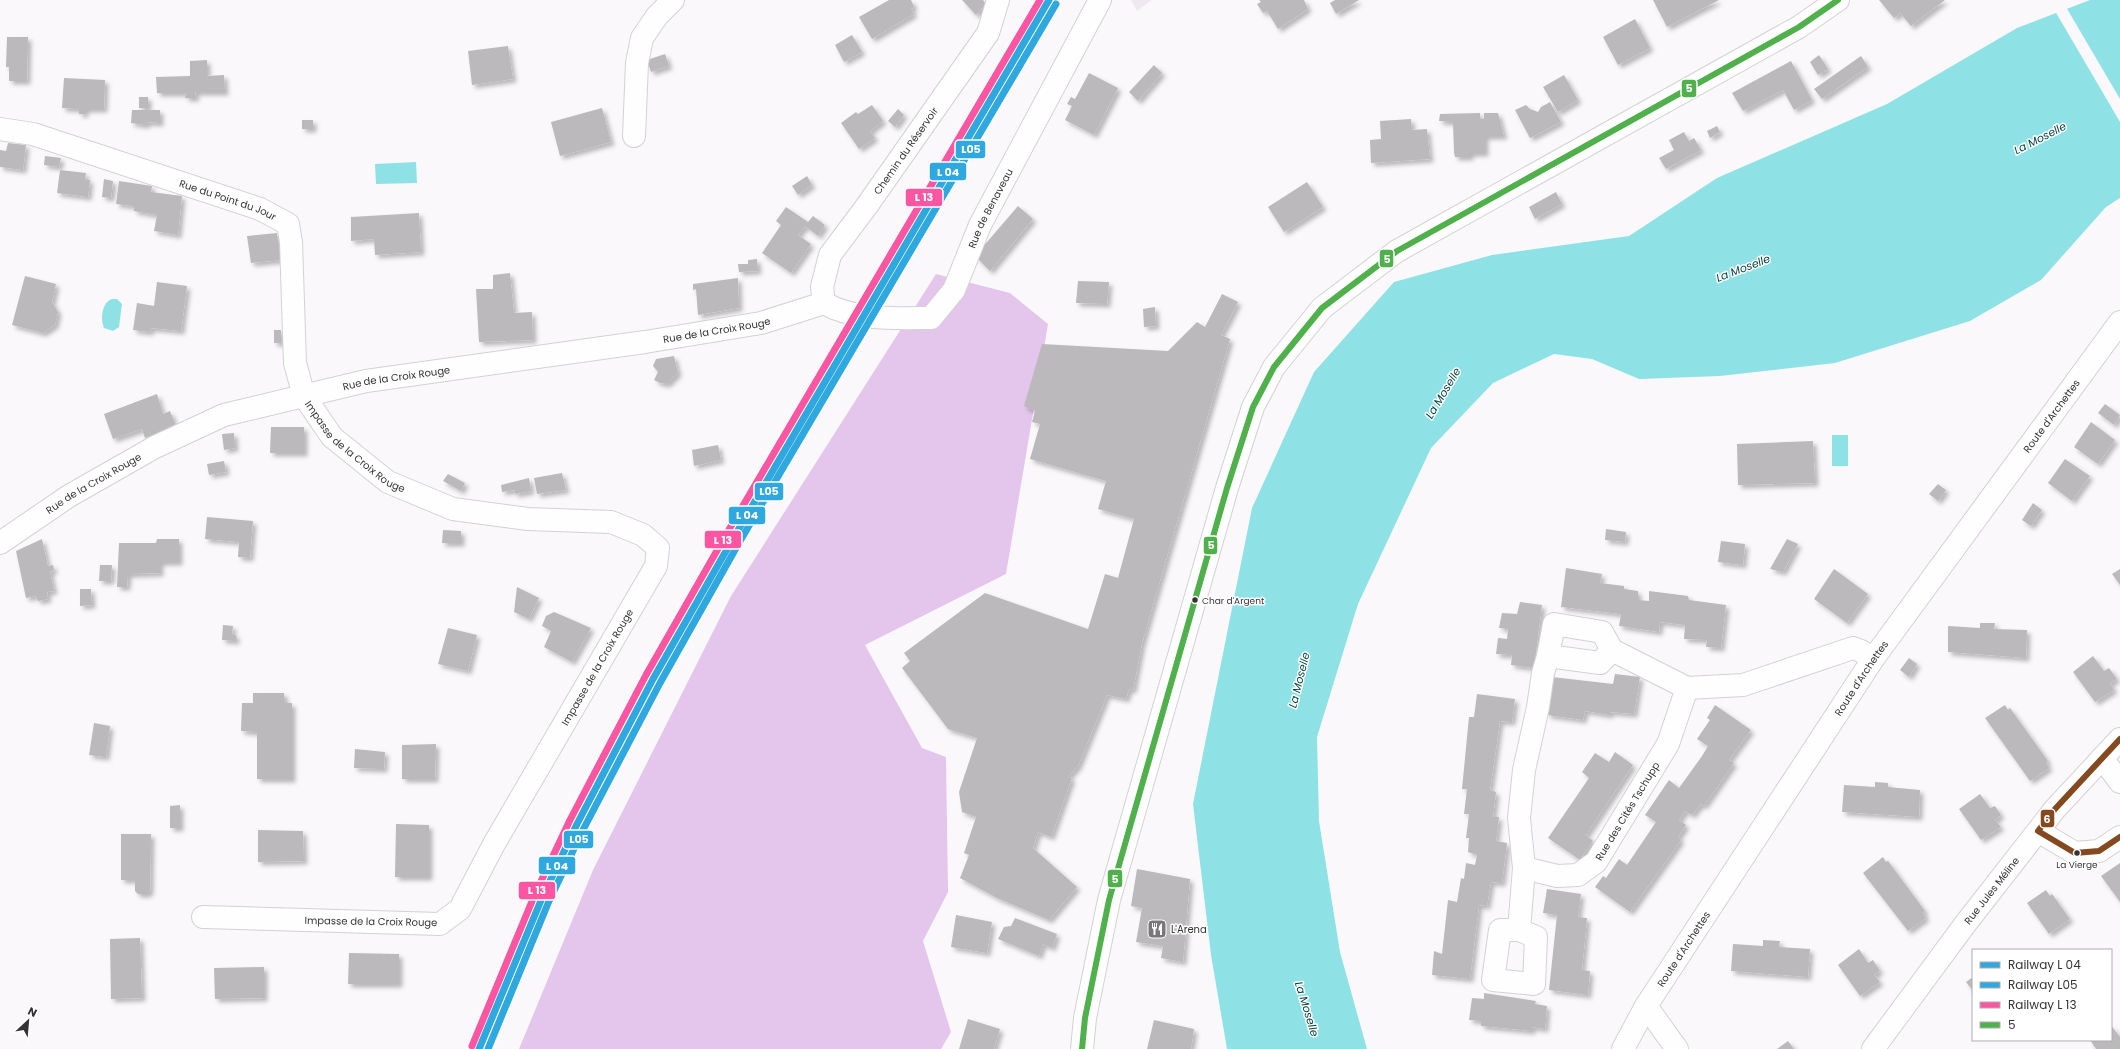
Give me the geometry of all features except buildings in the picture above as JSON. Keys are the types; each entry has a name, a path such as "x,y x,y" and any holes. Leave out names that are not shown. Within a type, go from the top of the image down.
{"street":[{"path":"634,136 637,63 642,38 657,16 673,0"},
{"name":"Chemin du Réservoir","path":"824,303 822,287 830,255 866,207 988,33 998,0"},
{"name":"Rue de Benaveau","path":"824,303 832,308 880,318 931,318 954,290 980,225 1100,0"},
{"path":"1082,1049 1085,1018 1109,900 1227,488 1253,407 1274,367 1322,308 1397,251 1799,27 1838,0"},
{"name":"Rue du Point du Jour","path":"0,129 33,134 252,207 288,224 291,242 295,363 304,396"},
{"name":"Rue de la Croix Rouge","path":"0,543 69,496 155,447 224,415 366,381 645,342 761,323 824,303"},
{"name":"Route d'Archettes","path":"1623,1049 1646,1006 1873,659 2120,322"},
{"name":"Impasse de la Croix Rouge","path":"203,918 440,924 460,909 494,844 656,566 658,548 643,535 611,522 528,519 453,510 388,482 332,437 304,396"},
{"path":"1519,930 1524,868 1520,818 1524,770 1554,624 1602,632 1612,650 1687,688 1743,685 1853,648 1861,651 1873,659"},
{"path":"1548,656 1600,663 1612,650"},
{"name":"Rue des Cités Tschupp","path":"1524,868 1557,876 1578,875 1596,862 1668,744 1687,688"},
{"name":"Rue Jules Méline","path":"1874,1049 1966,922 2055,809 2120,739"},
{"path":"2102,758 2120,782"},
{"path":"2038,831 2075,853 2099,851 2120,837"},
{"path":"1646,1006 1677,1049"}],"shaded area":[{"path":"1131,0 1152,0 1137,11"},
{"path":"936,274 1010,293 1048,324 1006,574 865,645 922,748 946,757 948,892 923,941 951,1032 941,1049 519,1049 593,870 731,596"}],"water":[{"name":"La Moselle","path":"2090,0 2120,0 2120,198 2106,207 2041,280 1970,321 1835,363 1720,376 1639,379 1592,359 1554,354 1493,383 1431,448 1358,604 1317,737 1319,821 1340,952 1367,1049 1227,1049 1211,955 1193,804 1252,508 1314,372 1394,282 1492,255 1629,236 1717,178 1887,104 2017,28"},
{"path":"416,162 417,183 376,184 375,164"},
{"path":"112,299 117,299 122,304 119,327 113,331 104,328 102,320 104,307"},
{"path":"1832,435 1848,435 1848,466 1832,466"}],"pier":[{"path":"2066,7 2120,99 2120,122 2055,11"}],"transit line":[{"path":"472,1046 535,894 570,820 646,675 727,533 1040,0"},
{"path":"479,1049 542,898 577,824 653,679 734,537 1049,0"},
{"name":"5","path":"1082,1049 1085,1018 1109,900 1227,488 1253,407 1274,367 1322,308 1397,251 1799,27 1838,0"},
{"name":"6","path":"2120,739 2055,809 2038,831 2075,853 2099,851 2120,837"}],"rail line":[{"name":"L05","path":"488,1049 549,901 584,828 660,683 740,541 1056,4"}],"place":[{"name":"Char d'Argent","path":"1195,600"},
{"name":"La Vierge","path":"2077,853"},
{"name":"L'Arena","path":"1157,929"}]}
